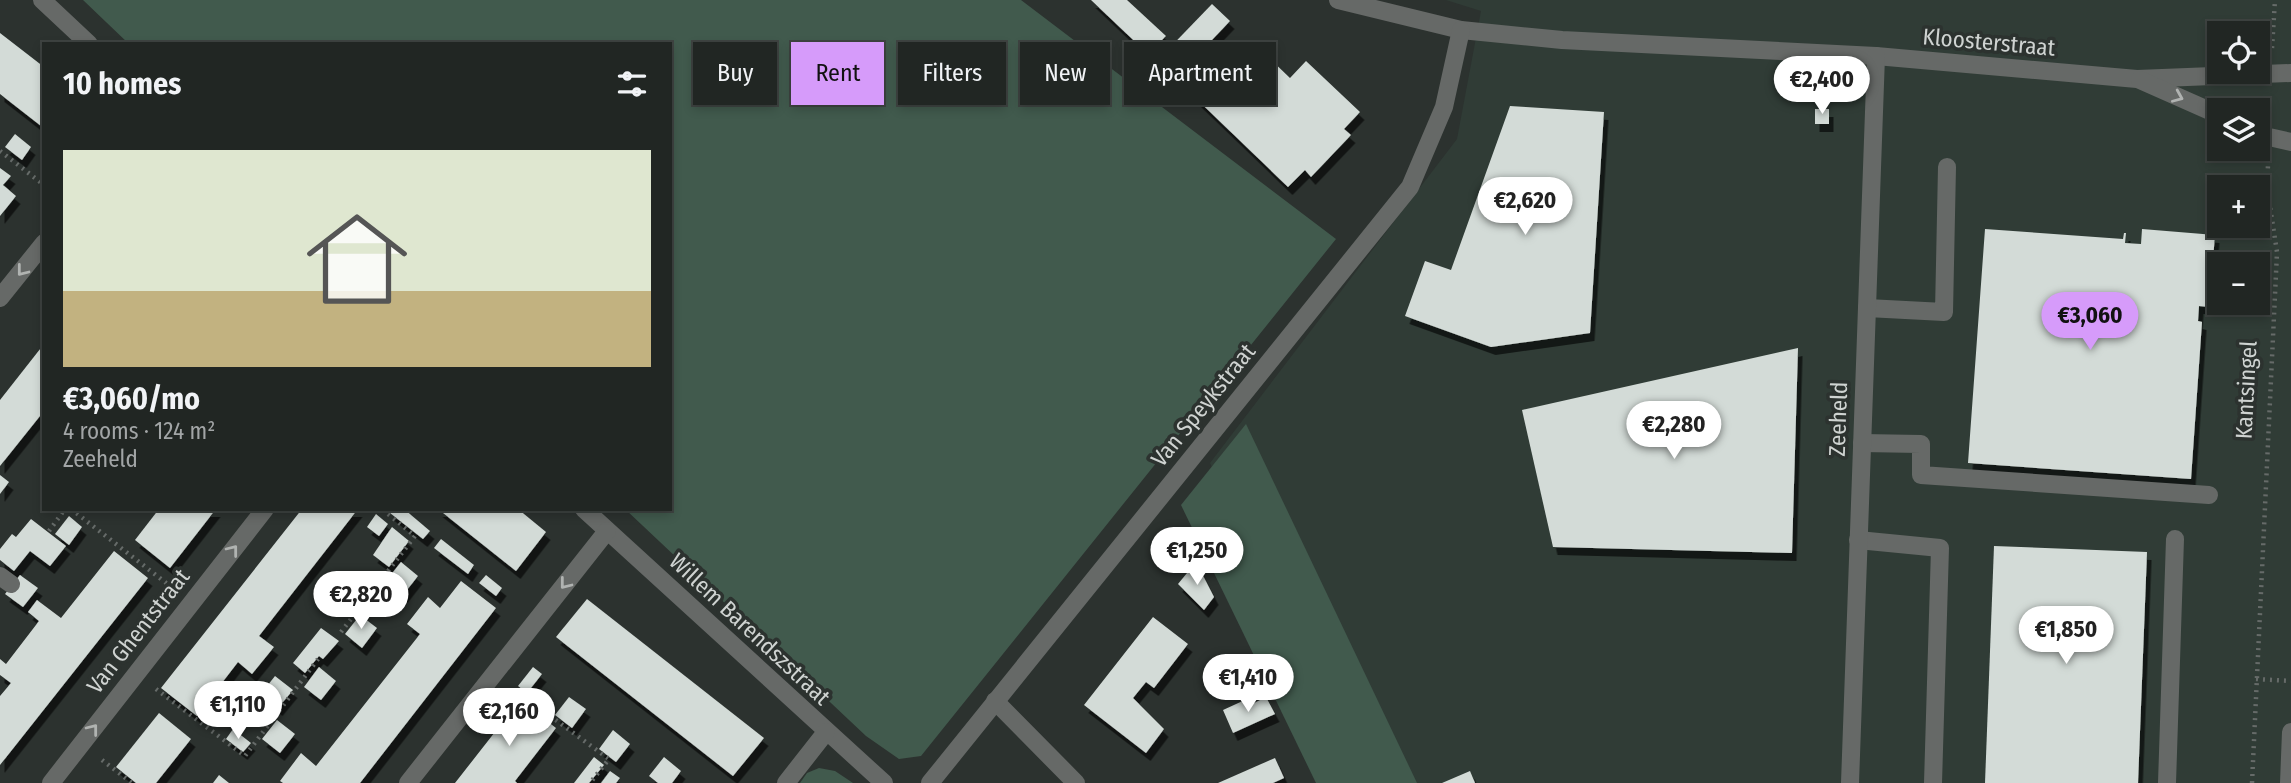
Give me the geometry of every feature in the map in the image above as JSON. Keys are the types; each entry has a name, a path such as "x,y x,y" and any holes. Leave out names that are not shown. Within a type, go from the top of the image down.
{"street":[{"path":"42,0 87,42"},
{"name":"Kloosterstraat","path":"1338,0 1461,30 1562,40 1876,56 2137,79 2207,76"},
{"name":"Van Speykstraat","path":"930,783 1410,187 1444,107 1461,30"},
{"name":"Zeeheld","path":"1850,783 1876,56"},
{"name":"Kloosterstraat","path":"2270,74 2291,73"},
{"name":"Kloosterstraat","path":"2137,79 2207,110"},
{"path":"2270,137 2291,142"},
{"path":"1867,308 1944,312 1947,167"},
{"path":"0,298 42,246"},
{"path":"1862,443 1921,444 1921,475 2209,495"},
{"name":"Van Ghentstraat","path":"51,783 263,511"},
{"name":"Willem Barendszstraat","path":"586,511 884,783"},
{"path":"408,783 607,531"},
{"path":"2167,783 2175,539"},
{"path":"1858,540 1940,548 1933,783"},
{"path":"995,701 1076,783"},
{"path":"786,783 826,732"},
{"path":"2289,783 2291,732"}],"path":[{"path":"2270,74 2275,0"},
{"path":"0,151 42,183"},
{"name":"Kantsingel","path":"2252,783 2277,252 2265,161"},
{"path":"49,531 64,511"},
{"path":"74,511 192,602"},
{"path":"341,632 415,536 384,511"},
{"path":"136,674 245,756 318,659"},
{"path":"494,674 609,759 590,783"},
{"path":"2256,679 2291,681"},
{"path":"81,744 132,783"}],"shaded area":[{"path":"1446,0 2291,0 2291,783 1355,783 1210,463 1457,139 1481,11"}],"green space":[{"path":"83,0 1021,0 1076,42 1020,42 1020,105 1110,105 1110,68 1124,78 1124,105 1159,105 1336,239 921,756 899,759 866,736 627,511 672,511 672,42 127,42"},
{"path":"1246,424 1417,783 1316,783 1181,505"},
{"path":"819,768 835,771 853,783 800,783 807,773"}],"building":[{"path":"1091,0 1127,0 1166,36 1160,42 1135,42"},
{"path":"1212,4 1230,21 1210,42 1175,42"},
{"path":"0,33 42,65 41,126 0,94"},
{"path":"1306,61 1360,112 1344,129 1351,135 1311,177 1305,170 1288,187 1203,105 1276,105 1276,65 1290,78"},
{"path":"1510,106 1604,112 1590,333 1491,347 1405,316 1425,261 1451,270"},
{"path":"1815,109 1829,109 1829,124 1815,124"},
{"path":"15,134 31,147 22,160 5,147"},
{"path":"0,168 11,176 3,185 16,196 0,216"},
{"path":"1985,229 2123,239 2126,233 2125,243 2141,244 2142,229 2207,234 2207,238 2215,238 2214,252 2207,252 2207,307 2199,306 2198,321 2202,322 2191,479 1968,463"},
{"path":"42,347 42,414 0,466 0,400"},
{"path":"1798,348 1792,553 1553,547 1522,410"},
{"path":"0,475 9,482 0,494"},
{"path":"157,511 214,511 170,568 135,540"},
{"path":"300,511 356,511 259,636 274,647 252,674 238,662 218,688 228,696 217,711 206,703 197,716 161,688"},
{"path":"406,511 430,531 423,539 390,513"},
{"path":"441,511 520,511 546,532 516,571"},
{"path":"376,514 388,524 379,536 367,527"},
{"path":"69,516 82,527 69,545 55,534"},
{"path":"31,519 66,546 50,566 30,551 14,571 0,560 0,549 12,534 16,537"},
{"path":"392,527 409,541 389,567 373,555"},
{"path":"441,539 474,565 468,574 434,548"},
{"path":"1994,546 2147,552 2138,783 1985,783"},
{"path":"114,551 148,578 0,765 0,696 11,683 0,675 0,659 6,664 39,621 28,612 37,600 61,618"},
{"path":"401,562 418,576 403,595 386,581"},
{"path":"1196,562 1214,597 1204,610 1178,584"},
{"path":"358,571 375,584 360,604 343,590"},
{"path":"20,575 38,588 23,607 5,594"},
{"path":"486,575 502,588 496,596 479,583"},
{"path":"461,581 496,608 360,783 280,781 301,753 316,766 420,634 407,624 428,597 440,608"},
{"path":"587,599 764,738 733,776 556,637"},
{"path":"360,615 377,628 362,648 345,634"},
{"path":"1153,617 1188,644 1154,688 1146,682 1133,698 1164,729 1146,753 1084,705"},
{"path":"321,628 339,641 323,659 319,656 305,673 293,663"},
{"path":"319,667 336,681 321,700 304,687"},
{"path":"533,667 542,674 527,693 518,686"},
{"path":"275,676 293,690 278,708 260,695"},
{"path":"569,697 586,709 572,728 555,715"},
{"path":"1266,697 1275,714 1233,733 1223,710 1247,699 1250,705"},
{"path":"520,700 556,728 515,781 517,783 455,783"},
{"path":"159,713 191,739 156,783 136,783 116,767"},
{"path":"277,720 295,734 280,753 262,739"},
{"path":"233,729 251,743 243,752 226,739"},
{"path":"613,730 630,744 616,762 599,749"},
{"path":"594,757 604,765 589,783 574,783"},
{"path":"664,757 681,771 672,783 658,783 649,776"},
{"path":"1275,758 1284,778 1273,783 1218,783"},
{"path":"610,771 620,778 616,783 601,783"},
{"path":"1470,771 1475,783 1442,783"},
{"path":"219,775 229,783 213,783"}]}
